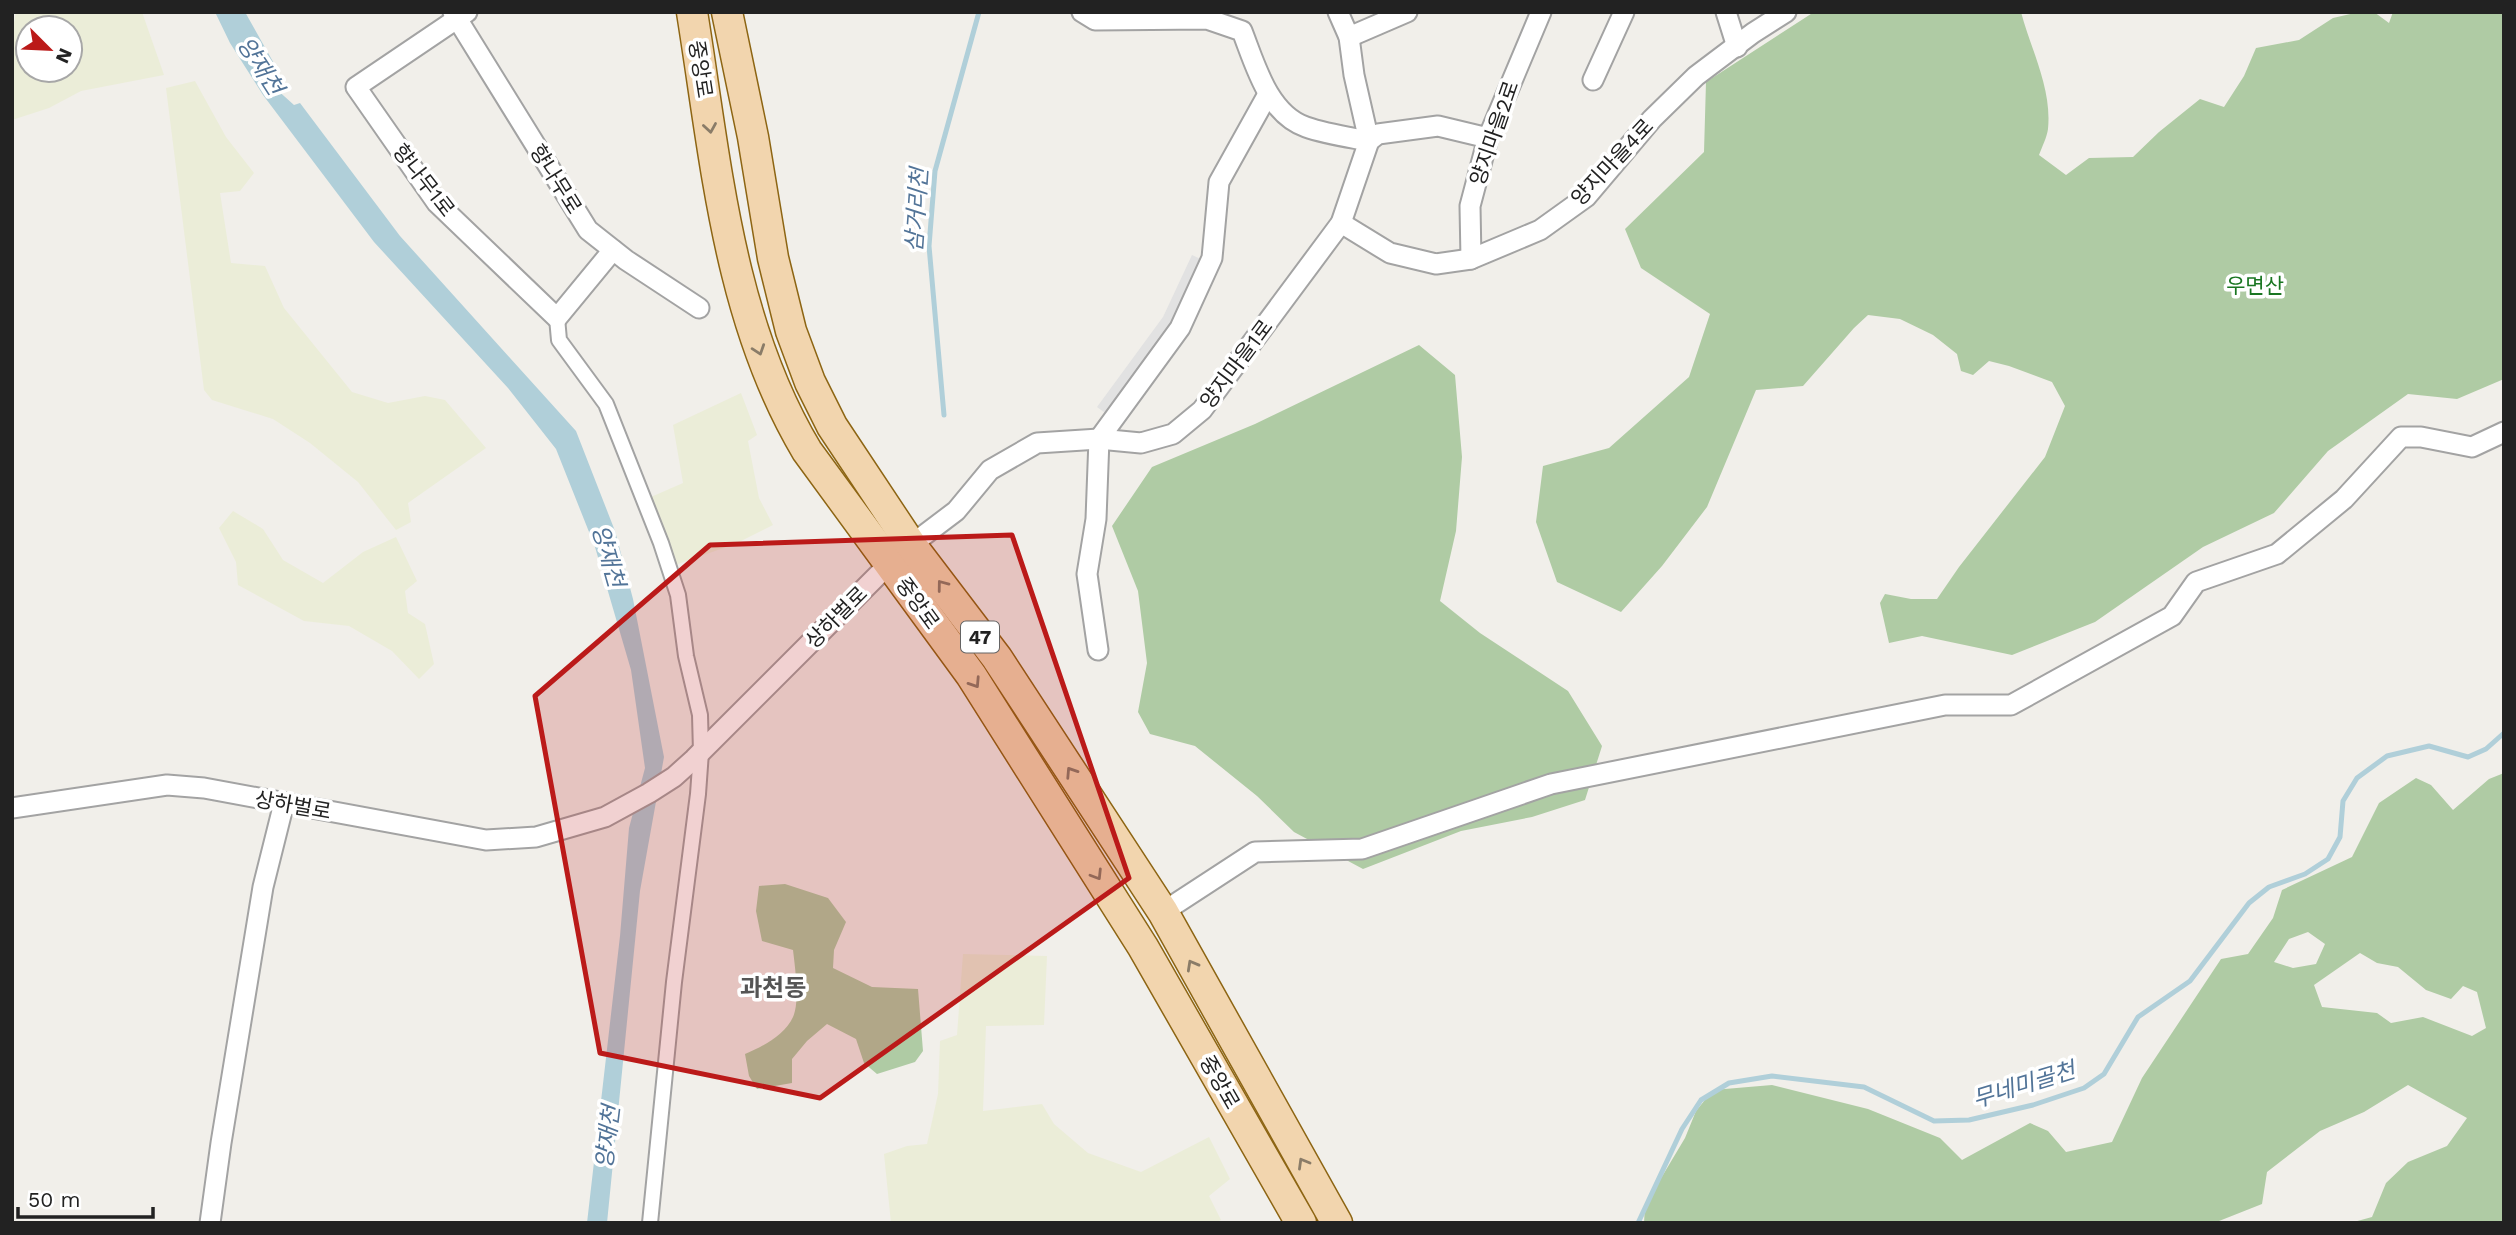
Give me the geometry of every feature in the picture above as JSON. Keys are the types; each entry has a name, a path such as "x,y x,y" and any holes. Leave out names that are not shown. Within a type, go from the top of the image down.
{"main road":[{"name":"중앙로","path":"692,12 721,196 740,288 760,353 784,412 807,451 971,675 1135,935 1301,1223"},
{"name":"중앙로","path":"727,12 753,137 773,258 791,331 810,382 832,426 911,545 997,659 1163,912 1337,1223"}],"street":[{"path":"1082,12 1095,20 1207,19 1242,31 1268,94 1281,110 1303,127 1369,141 1378,134 1438,126 1488,138"},
{"path":"1338,12 1349,37 1354,75 1369,141"},
{"path":"1349,37 1407,12"},
{"name":"양지마을2로","path":"1471,259 1469,206 1488,138 1541,12"},
{"path":"1593,80 1624,12"},
{"path":"1726,12 1737,47"},
{"name":"양지마을4로","path":"1341,223 1390,253 1436,264 1471,259 1540,230 1586,197 1652,119 1696,76 1786,12"},
{"name":"향나무로","path":"459,14 588,229 613,250 699,308"},
{"name":"향나무1로","path":"459,14 356,87 438,203 557,318"},
{"path":"1098,650 1087,574 1096,519 1099,439 1180,328 1212,258 1219,182 1268,94"},
{"name":"양지마을1로","path":"911,545 956,511 990,470 1037,443 1099,439 1141,443 1173,435 1202,410 1341,223 1369,141"},
{"path":"613,250 557,318 559,340 606,404 661,543 678,595 686,656 700,716 698,794 674,982 650,1223"},
{"path":"1163,912 1255,852 1362,849 1551,784 1945,705 2011,705 2172,617 2196,582 2277,554 2344,499 2401,436 2472,447 2504,432"},
{"name":"상하벌로","path":"12,808 167,785 204,789 486,840 536,837 573,828 627,806 674,777 889,564"},
{"path":"210,1223 263,887 284,803"}],"highlighted area":[{"path":"1012,535 1129,878 820,1098 600,1053 535,696 710,545"}],"green space":[{"path":"16,12 142,12 164,75 81,91 49,108 12,120 14,23 14,84 84,84 84,14"},
{"name":"우면산","path":"1814,12 2021,12 2047,99 2048,129 2039,155 2066,175 2089,158 2133,157 2200,99 2224,107 2244,76 2256,48 2299,40 2333,18 2359,12 2374,12 2389,23 2393,12 2504,12 2504,379 2457,399 2408,394 2328,451 2274,513 2203,547 2095,622 2012,655 1922,636 1889,643 1880,603 1885,594 1911,599 1937,599 2045,457 2065,406 2052,382 1989,361 1973,375 1961,371 1957,354 1933,335 1900,319 1868,315 1803,386 1756,390 1707,507 1662,566 1621,612 1557,582 1536,522 1543,466 1609,448 1689,377 1710,314 1641,268 1625,229 1704,152 1706,82"},
{"path":"195,81 226,137 254,173 240,191 220,193 231,263 265,266 284,308 352,392 388,403 425,396 445,400 486,448 408,503 411,522 396,530 358,482 310,443 273,419 212,400 204,390 166,88"},
{"path":"1419,345 1455,375 1462,457 1456,531 1440,601 1480,633 1568,691 1602,746 1585,800 1532,817 1461,831 1363,869 1294,832 1257,796 1195,746 1150,734 1138,712 1147,663 1138,591 1112,526 1152,467 1255,424"},
{"path":"741,393 757,435 748,441 759,498 773,525 735,544 675,565 651,497 683,483 673,425"},
{"path":"233,511 263,529 283,560 323,583 363,552 396,537 417,581 405,591 408,613 425,624 434,664 419,679 392,651 349,626 304,621 238,585 236,562 219,528"},
{"path":"2504,773 2504,1223 2350,1223 2372,1217 2386,1183 2408,1162 2447,1146 2467,1118 2408,1085 2364,1112 2320,1131 2267,1172 2262,1204 2214,1223 1644,1223 1645,1205 1685,1138 1696,1111 1713,1090 1772,1085 1868,1109 1940,1138 1962,1160 2030,1123 2048,1131 2066,1152 2112,1142 2142,1078 2221,959 2248,954 2273,918 2282,890 2352,857 2379,803 2416,778 2431,785 2453,810 2489,779","holes":["2308,932 2325,944 2316,964 2293,968 2274,962 2289,939","2360,953 2377,963 2398,967 2426,990 2451,999 2463,986 2477,992 2486,1028 2472,1036 2423,1017 2391,1023 2377,1013 2322,1007 2314,985"]},
{"path":"785,884 828,898 846,922 834,950 833,968 872,987 918,989 923,1051 915,1062 877,1074 864,1063 856,1039 827,1024 807,1041 792,1059 792,1083 757,1089 749,1076 745,1054 779,1035 795,1011 793,950 762,941 756,911 759,886"},
{"path":"963,954 1047,956 1044,1025 986,1026 983,1111 1042,1104 1054,1124 1088,1153 1141,1172 1209,1137 1230,1179 1209,1196 1221,1220 1215,1223 891,1223 884,1154 907,1146 927,1144 938,1094 940,1041 957,1035"}],"shaded area":[{"path":"1192,255 1205,261 1176,325 1108,415 1097,407 1163,317"}],"water":[{"name":"양재천","path":"215,12 245,12 276,67 274,87 294,105 300,103 400,236 576,431 615,531 633,599 664,757 640,891 607,1223 587,1223 620,936 629,828 645,768 631,670 595,547 556,449 508,388 374,242 263,95 230,43"}],"waterway":[{"name":"삼거리천","path":"944,415 929,246 935,171 979,12"},
{"name":"무네미골천","path":"1638,1223 1682,1129 1701,1100 1729,1083 1772,1076 1864,1087 1934,1121 1969,1120 2033,1105 2084,1088 2104,1074 2138,1017 2190,981 2249,903 2269,887 2305,874 2328,859 2340,837 2343,801 2357,778 2387,756 2429,746 2468,757 2486,749 2504,733"}],"district":[{"name":"과천동","path":"773,988"}]}
